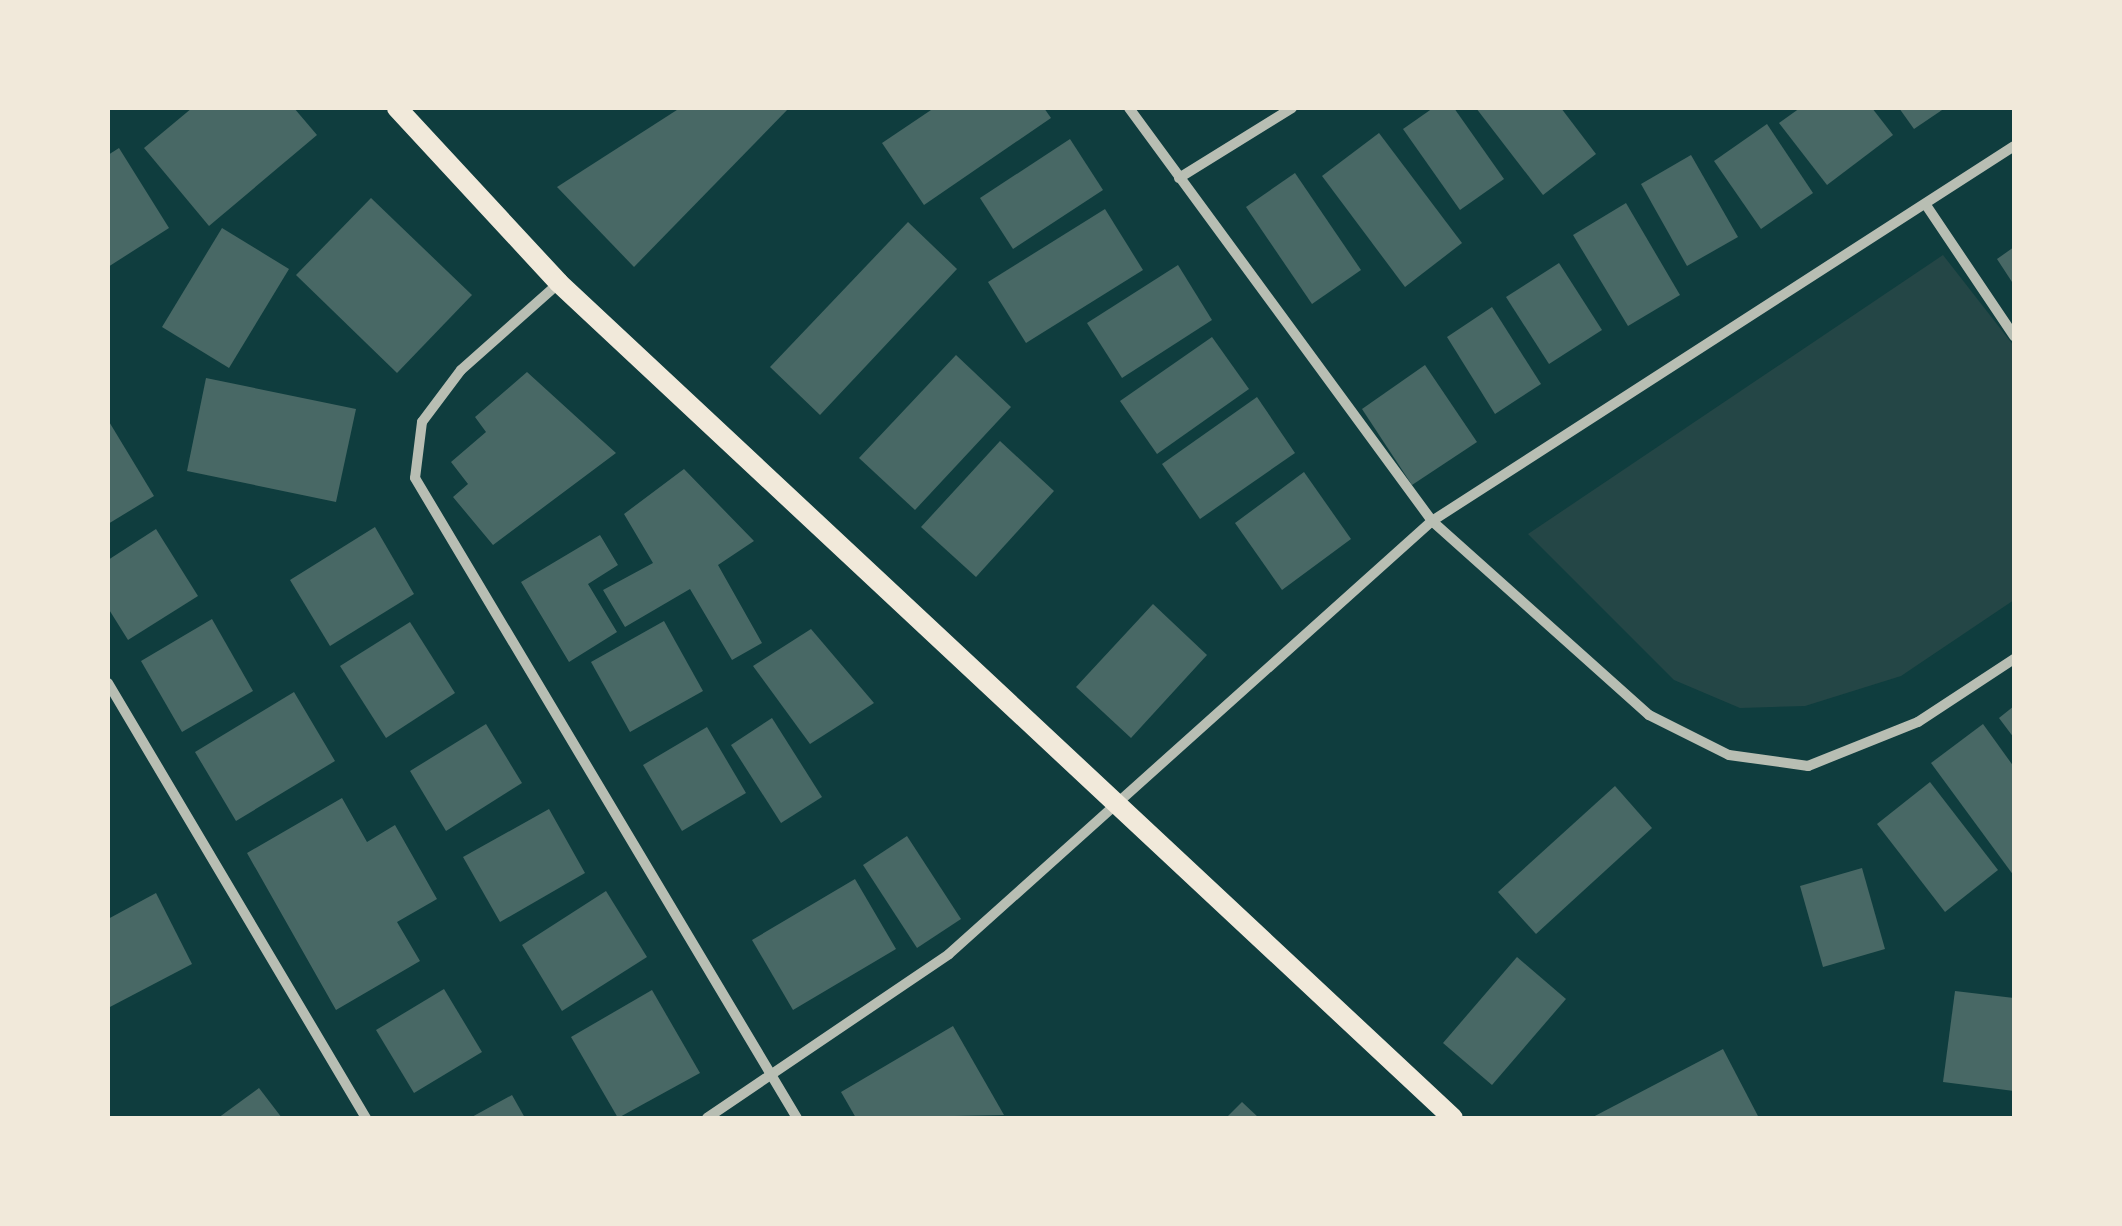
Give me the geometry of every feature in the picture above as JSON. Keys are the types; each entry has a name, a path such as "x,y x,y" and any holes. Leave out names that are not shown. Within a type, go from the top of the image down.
{"main road":[{"path":"396,108 559,283 1453,1118"}],"street":[{"path":"1129,108 1432,521 1649,715 1729,755 1808,766 1918,722 2014,659"},
{"path":"1180,178 1292,108"},
{"path":"707,1118 773,1078 949,954 1432,521 2014,146"},
{"path":"1926,205 2014,336"},
{"path":"559,283 461,370 422,422 416,478 798,1118"},
{"path":"108,683 366,1118"}],"shaded area":[{"path":"1943,255 2014,346 2014,600 1901,676 1805,706 1740,708 1674,680 1528,534"}],"building":[{"path":"192,108 294,108 317,135 209,226 144,148"},
{"path":"680,108 789,108 634,267 557,187"},
{"path":"934,108 1044,108 1051,118 924,205 882,143"},
{"path":"1433,108 1454,108 1504,179 1460,210 1403,129"},
{"path":"1476,108 1561,108 1596,154 1543,195"},
{"path":"1800,108 1872,108 1893,135 1827,185 1779,123"},
{"path":"1899,108 1945,108 1914,129"},
{"path":"1767,124 1813,193 1761,229 1714,161"},
{"path":"1379,133 1462,243 1405,287 1322,176"},
{"path":"1070,139 1103,190 1013,249 980,198"},
{"path":"119,148 169,228 108,267 108,155"},
{"path":"1691,155 1738,237 1687,266 1641,184"},
{"path":"1295,173 1361,270 1312,304 1246,207"},
{"path":"371,198 472,295 397,373 296,275"},
{"path":"1626,203 1680,295 1628,326 1573,235"},
{"path":"1105,209 1143,270 1026,343 988,282"},
{"path":"908,222 957,269 820,415 770,367"},
{"path":"222,228 289,269 229,368 162,327"},
{"path":"2014,247 2014,285 1997,259"},
{"path":"1559,263 1602,330 1549,364 1506,297"},
{"path":"1178,265 1212,320 1122,378 1087,323"},
{"path":"1492,307 1541,384 1495,414 1447,337"},
{"path":"1212,337 1249,389 1157,454 1120,401"},
{"path":"956,355 1011,407 915,510 859,458"},
{"path":"1425,365 1477,442 1412,485 1362,409"},
{"path":"527,372 616,453 493,545 453,497 468,484 451,462 486,432 475,417"},
{"path":"206,378 356,409 336,502 187,471"},
{"path":"1257,397 1295,453 1200,519 1162,464"},
{"path":"108,420 154,496 108,524"},
{"path":"1000,441 1054,491 976,577 921,527"},
{"path":"684,469 754,541 718,565 762,643 732,660 690,589 625,627 603,590 653,563 624,514"},
{"path":"1304,472 1351,539 1282,590 1235,523"},
{"path":"375,527 414,594 330,646 290,580"},
{"path":"156,529 198,596 128,640 108,608 108,560"},
{"path":"600,535 618,565 588,584 617,632 569,662 521,582"},
{"path":"1153,604 1207,655 1131,738 1076,687"},
{"path":"212,619 253,691 182,732 141,661"},
{"path":"664,621 703,691 630,732 591,662"},
{"path":"410,622 455,693 386,738 340,666"},
{"path":"811,629 874,703 810,744 753,666"},
{"path":"294,692 335,761 236,821 195,752"},
{"path":"2014,706 2014,738 1999,718"},
{"path":"772,718 822,797 781,823 731,745"},
{"path":"486,724 522,783 446,831 410,771"},
{"path":"1983,724 2014,767 2014,876 1931,763"},
{"path":"707,727 746,793 682,831 643,765"},
{"path":"1930,782 1998,870 1945,912 1877,824"},
{"path":"1615,786 1652,828 1536,934 1498,892"},
{"path":"342,798 367,842 395,825 437,899 397,922 420,961 336,1010 247,853"},
{"path":"549,809 585,873 500,922 463,857"},
{"path":"907,836 961,919 917,948 863,865"},
{"path":"1862,868 1885,949 1823,967 1800,886"},
{"path":"855,879 896,949 793,1010 752,940"},
{"path":"606,891 647,957 562,1011 522,945"},
{"path":"156,893 192,964 108,1008 108,919"},
{"path":"1517,957 1566,999 1492,1085 1443,1043"},
{"path":"444,989 482,1052 414,1093 376,1030"},
{"path":"652,990 700,1073 618,1118 571,1037"},
{"path":"1955,991 2014,998 2014,1091 1943,1082"},
{"path":"953,1026 1004,1115 856,1118 841,1092"},
{"path":"1723,1049 1759,1118 1591,1118"},
{"path":"259,1088 282,1118 218,1118"},
{"path":"512,1095 525,1118 470,1118"},
{"path":"1242,1102 1259,1118 1226,1118"}]}
